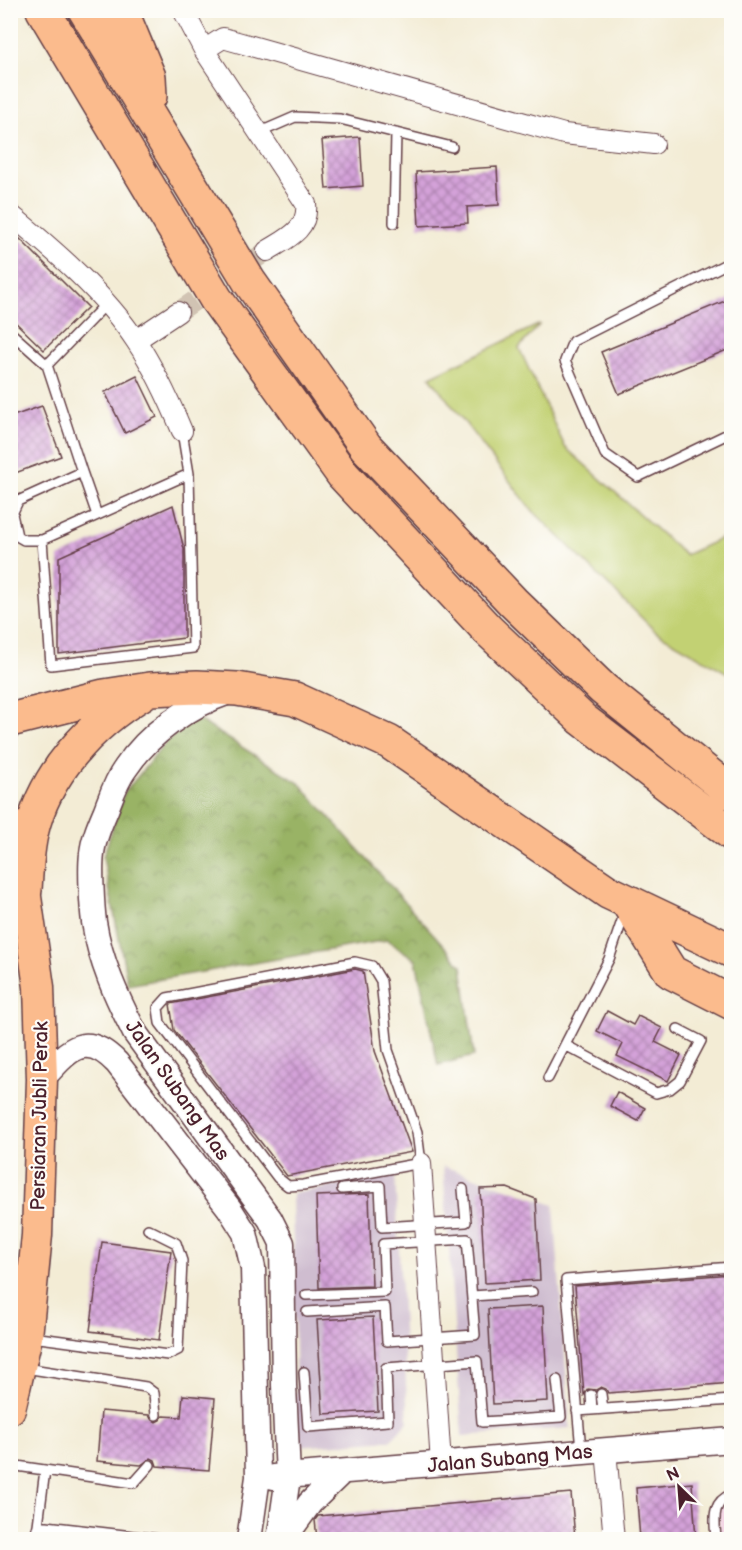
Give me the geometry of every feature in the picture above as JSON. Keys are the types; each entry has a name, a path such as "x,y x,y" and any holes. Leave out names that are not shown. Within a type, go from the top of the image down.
{"highway":[{"path":"43,10 216,299 343,475 488,630 582,719 732,834"},
{"path":"85,10 249,280 366,447 513,602 603,689 732,793"},
{"path":"121,10 149,77 151,121"},
{"path":"10,720 104,696 150,689 197,687 237,689 295,699 389,742 608,892 732,951"},
{"path":"25,890 31,831 55,773 78,746 104,722 131,700 150,689"},
{"path":"628,903 671,972 732,1003"}],"main road":[{"name":"Persiaran Jubli Perak","path":"10,824 25,890 39,987 42,1079 37,1235 27,1337 10,1409"}],"street":[{"path":"183,10 204,50 306,204 307,214 302,227 267,251"},
{"path":"204,50 223,38 564,134 654,144"},
{"path":"10,214 52,249 106,304 136,340 164,389 182,431"},
{"path":"136,340 178,312"},
{"name":"Jalan Subang Mas","path":"237,689 196,706 173,720 155,735 123,771 102,820 92,853 94,921 102,956 118,999 135,1033 270,1219 282,1243 288,1477 281,1539"},
{"name":"Jalan Subang Mas","path":"42,1079 61,1058 78,1047 92,1045 106,1052 117,1063 229,1208 245,1233 253,1268 258,1477 249,1539"},
{"path":"421,1163 441,1464"},
{"path":"257,1415 273,1393 284,1385"},
{"name":"Jalan Subang Mas","path":"258,1477 288,1477 732,1440"},
{"path":"606,1450 614,1539"},
{"path":"281,1539 310,1503 342,1472"}],"lane":[{"path":"258,134 295,117 340,119 452,147"},
{"path":"394,223 396,133"},
{"path":"732,261 573,341 565,362 605,454 638,477 732,432"},
{"path":"47,365 106,304"},
{"path":"10,332 47,365 98,515"},
{"path":"42,540 51,665 193,648 189,474 182,431"},
{"path":"82,472 18,501 12,514 17,537 24,540 42,540 189,474"},
{"path":"548,1078 609,958 628,903"},
{"path":"355,962 372,966 381,981 388,1050 417,1132 421,1163 288,1186 278,1178 160,1023 158,1008 167,998 355,962"},
{"path":"565,1045 656,1093 670,1089 680,1081 701,1041 678,1029"},
{"path":"307,1312 386,1307 387,1341 475,1335 467,1239 382,1227 381,1186 342,1189"},
{"path":"306,1295 385,1292 383,1244 466,1222 464,1189"},
{"path":"27,1337 168,1355 178,1350 182,1261 176,1243 148,1230"},
{"path":"582,1453 566,1280 732,1267"},
{"path":"472,1296 532,1292"},
{"path":"304,1372 308,1427 388,1421 386,1368 477,1361 482,1422 561,1417 557,1380"},
{"path":"19,1368 146,1387 154,1393 156,1416"},
{"path":"602,1394 603,1409"},
{"path":"591,1395 592,1410"},
{"path":"577,1411 732,1400"},
{"path":"10,1465 134,1483 150,1465"},
{"path":"34,1539 45,1470"},
{"path":"716,1539 714,1510 722,1499 732,1494"},
{"path":"38,1525 167,1539"},
{"path":"66,1539 68,1528"}],"shaded area":[{"path":"443,1166 554,1205 570,1428 462,1436"},
{"path":"395,1175 408,1422 391,1440 297,1447 292,1194"},
{"path":"731,1499 731,1539 720,1539 718,1510 723,1503"}],"green space":[{"path":"540,324 519,348 565,447 685,555 731,534 731,675 656,632 531,509 430,377"},
{"path":"197,719 299,783 462,966 474,1056 438,1065 416,960 387,940 128,985 103,857 124,793 167,741"}],"building":[{"path":"360,137 363,186 326,189 322,140"},
{"path":"497,167 499,205 467,207 468,223 419,226 416,172"},
{"path":"18,237 88,307 44,350 10,317 10,245"},
{"path":"732,298 732,348 619,394 601,352"},
{"path":"137,376 157,417 125,433 105,392"},
{"path":"42,406 61,456 10,475 10,417"},
{"path":"173,505 184,549 184,638 59,654 59,557"},
{"path":"355,969 363,971 375,1051 412,1152 287,1176 174,1030 170,1004"},
{"path":"607,1011 633,1025 638,1016 662,1028 655,1042 681,1055 668,1081 617,1056 623,1044 597,1031"},
{"path":"617,1092 645,1108 638,1121 610,1106"},
{"path":"507,1188 536,1199 540,1280 485,1283 480,1189"},
{"path":"369,1194 372,1286 319,1288 316,1196"},
{"path":"102,1242 171,1251 159,1340 90,1331"},
{"path":"732,1274 732,1383 608,1393 601,1387 596,1390 588,1389 584,1395 575,1286"},
{"path":"543,1306 548,1401 493,1404 488,1309"},
{"path":"373,1317 378,1411 323,1414 317,1320"},
{"path":"183,1395 215,1398 209,1470 157,1466 155,1460 151,1458 141,1465 97,1461 101,1411 149,1415 156,1422 163,1416 181,1417"},
{"path":"692,1483 696,1539 640,1539 636,1488"},
{"path":"571,1493 575,1538 317,1539 315,1520 318,1516"}],"tunnel":[{"path":"178,312 267,251"}]}
